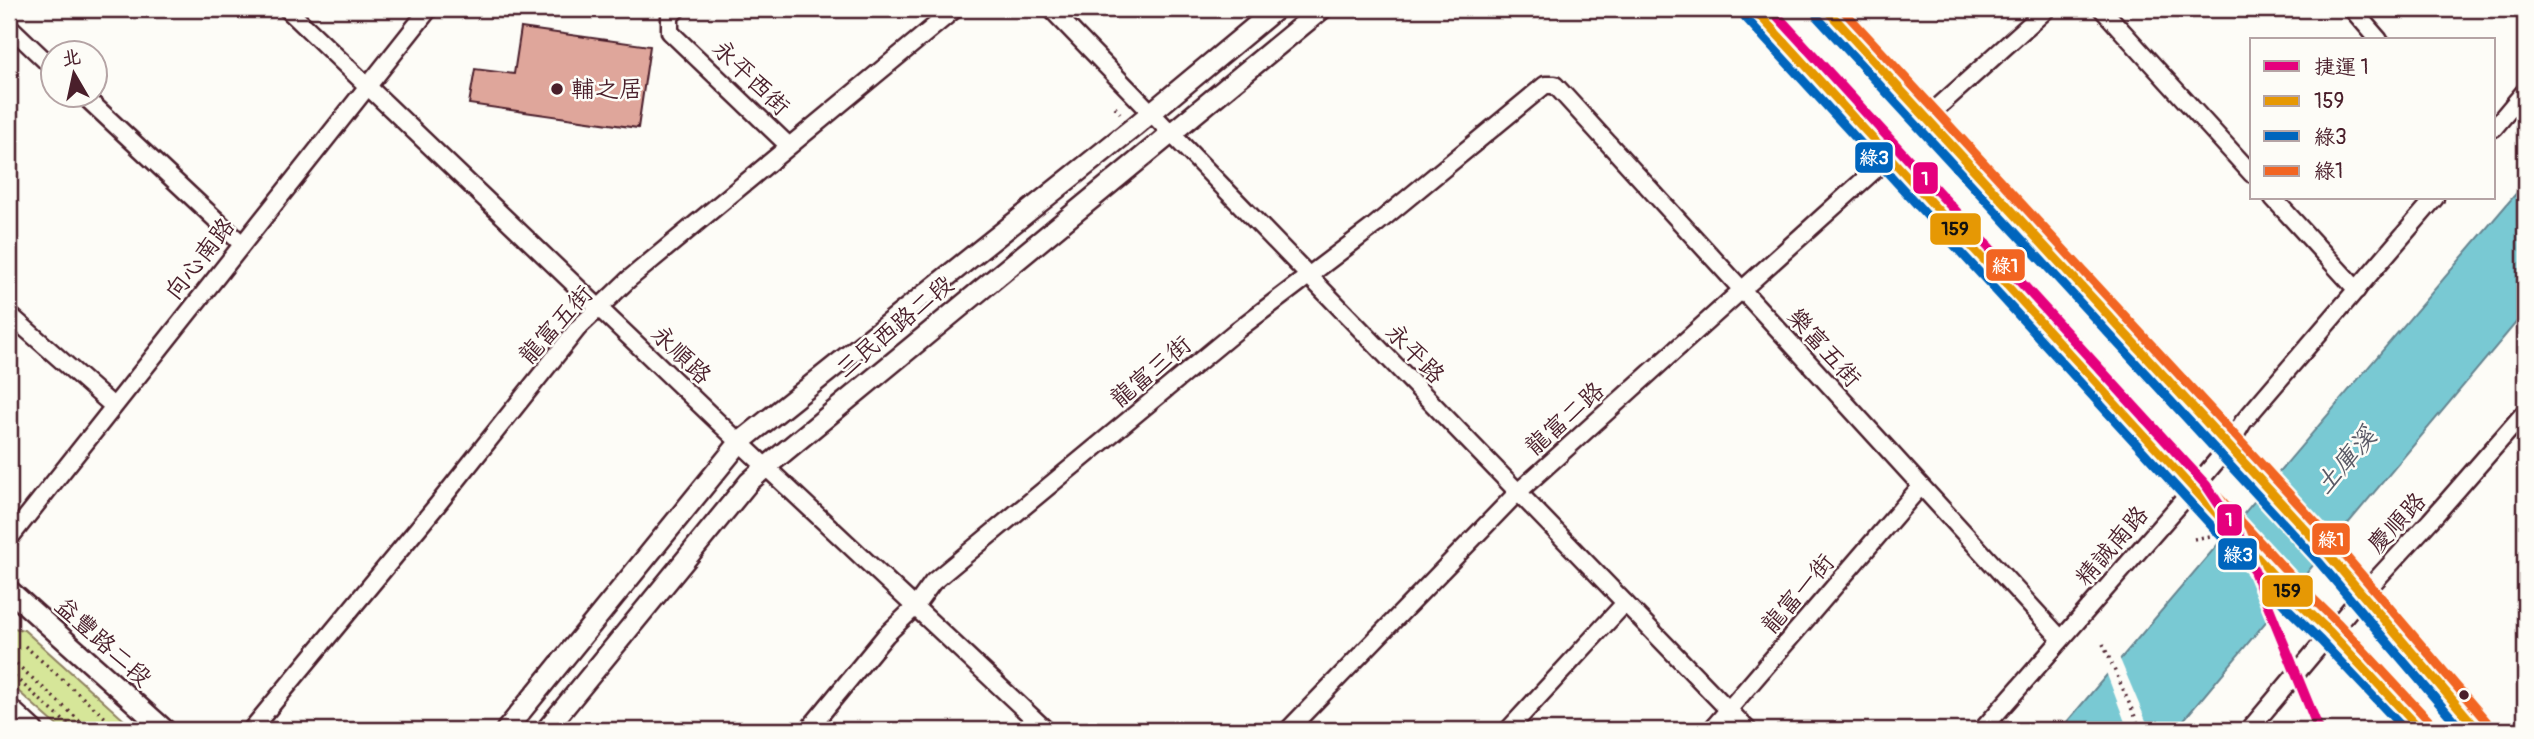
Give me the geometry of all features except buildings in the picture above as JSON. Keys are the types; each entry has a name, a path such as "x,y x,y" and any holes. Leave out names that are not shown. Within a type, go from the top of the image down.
{"main road":[{"path":"1754,9 2295,599 2330,632 2421,730"},
{"path":"1826,9 2229,446 2362,594 2478,730"}],"street":[{"name":"永順路","path":"287,9 766,467 1046,730"},
{"name":"向心南路","path":"9,539 429,9"},
{"name":"永平西街","path":"677,9 670,16 670,32 789,146"},
{"name":"龍富五街","path":"251,730 430,514 578,328 629,279 956,9"},
{"name":"永平路","path":"1051,9 1748,730"},
{"name":"三民西路二段","path":"506,730 740,442 1276,9"},
{"name":"三民西路二段","path":"546,730 749,482 1322,9"},
{"path":"1927,117 2047,9"},
{"path":"2102,9 2250,172"},
{"path":"2352,9 2377,38"},
{"path":"9,26 38,54"},
{"name":"龍富三街","path":"808,730 886,635 915,608 933,582 1236,331 1374,226 1545,85 1555,85"},
{"name":"樂富五街","path":"1555,85 2061,639"},
{"path":"2496,126 2525,90"},
{"path":"97,108 242,244"},
{"name":"龍富二路","path":"1288,730 1517,493 1889,157"},
{"path":"2275,200 2357,290"},
{"name":"精誠南路","path":"1982,730 2194,488 2229,446 2243,422 2433,200"},
{"path":"9,314 113,406"},
{"name":"慶順路","path":"2249,730 2362,594 2525,412"},
{"name":"龍富一街","path":"1711,730 1920,487"},
{"name":"益豐路二段","path":"9,590 165,730"},
{"path":"1508,730 1625,603"},
{"path":"9,708 33,730"}],"path":[{"path":"1115,107 1120,113"},
{"path":"2194,539 2210,536"},
{"path":"2103,644 2140,730"},
{"path":"25,646 119,730"},
{"path":"11,659 90,730"},
{"path":"9,672 74,730"}],"green space":[{"path":"9,627 24,630 135,730 62,730 9,683"}],"water":[{"name":"土庫溪","path":"2525,183 2525,312 2177,728 2060,730"}],"pier":[{"path":"2119,657 2150,730 2128,730 2106,672"}],"metro line":[{"name":"1","path":"1771,9 2206,485 2239,534 2319,730"}],"transit line":[{"name":"159","path":"1754,9 2295,599 2330,632 2421,730"},
{"name":"綠1","path":"1770,9 2304,590 2430,722"},
{"name":"159","path":"1826,9 2328,554 2478,730"},
{"name":"綠1","path":"1842,9 2337,546 2487,722"},
{"name":"綠3","path":"1745,17 2286,607 2405,730"},
{"name":"綠3","path":"1817,17 2319,562 2462,730"}],"place":[{"name":"輔之居","path":"557,89"}]}
